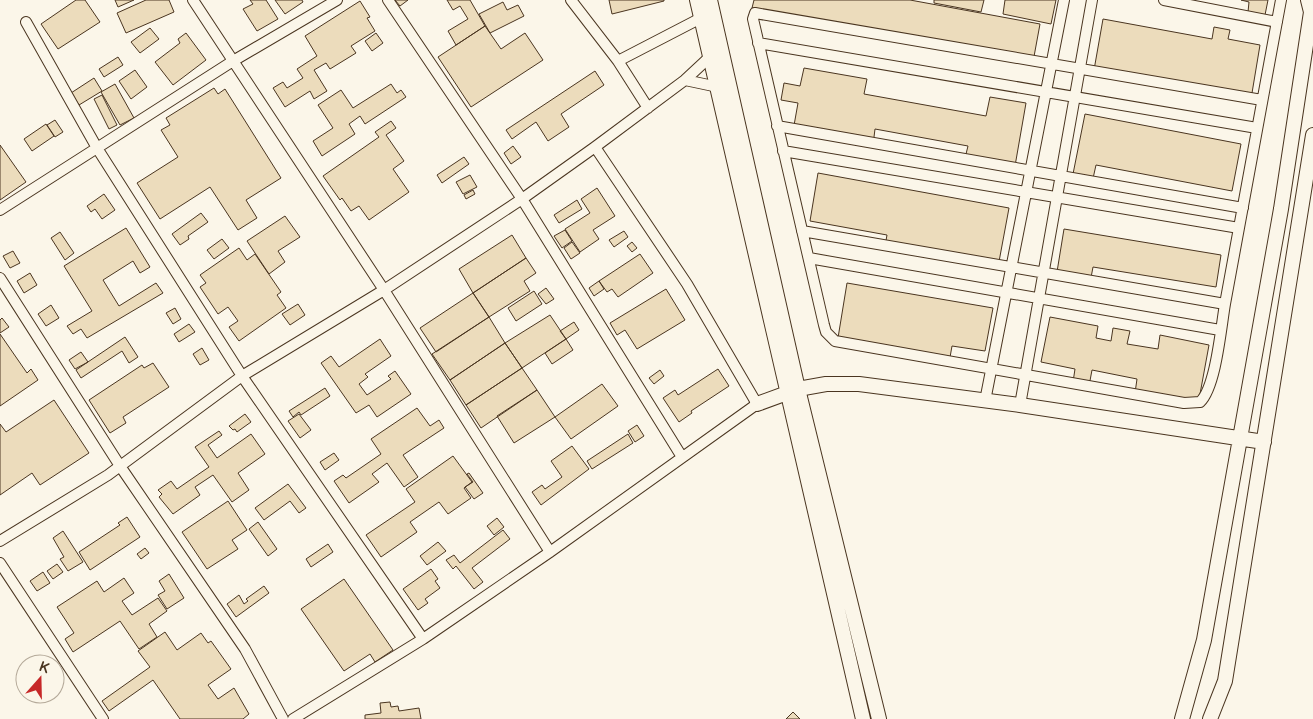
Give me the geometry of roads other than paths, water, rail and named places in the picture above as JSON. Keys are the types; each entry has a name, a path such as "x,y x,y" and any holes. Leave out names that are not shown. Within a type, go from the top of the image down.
{"street":[{"path":"192,0 384,290 550,552"},
{"path":"0,210 233,61 337,0"},
{"path":"388,0 522,199 682,457"},
{"path":"571,0 618,61 648,108"},
{"path":"697,0 701,18 715,52"},
{"path":"710,0 715,52 793,391 863,719"},
{"path":"984,400 1064,0"},
{"path":"1020,405 1092,0"},
{"path":"1164,0 1276,22"},
{"path":"1262,100 755,13 753,19 826,332 835,341 1184,403 1200,402 1210,389 1281,0"},
{"path":"1182,719 1204,640 1281,209 1311,12 1308,0"},
{"path":"618,61 701,18"},
{"path":"26,22 96,148 242,376 423,639"},
{"path":"758,43 1257,128"},
{"path":"0,542 120,466 242,376 384,290 522,199 595,148 685,80 715,52"},
{"path":"685,80 723,85"},
{"path":"777,126 1243,208"},
{"path":"1210,719 1225,681 1313,135"},
{"path":"595,148 688,284 757,404"},
{"path":"783,150 1239,228"},
{"path":"802,231 1225,304"},
{"path":"808,258 1220,330"},
{"path":"0,278 120,466 245,649 283,719"},
{"path":"293,719 423,639 550,552 757,404 793,391 826,384 859,384 1020,405 1240,440 1264,442"},
{"path":"793,391 880,719"},
{"path":"0,563 103,719"}]}
